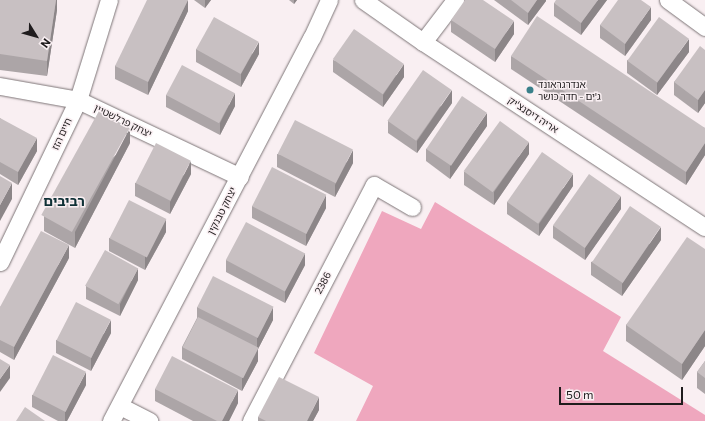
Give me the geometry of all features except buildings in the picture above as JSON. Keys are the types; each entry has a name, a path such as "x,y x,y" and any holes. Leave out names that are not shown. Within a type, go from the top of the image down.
{"street":[{"name":"חיים הזז","path":"0,262 78,100 109,0"},
{"name":"יצחק טבנקין","path":"111,421 240,177 329,0"},
{"name":"אריה דיסנצ'יק","path":"363,0 423,42 705,227"},
{"path":"423,42 455,0"},
{"path":"668,0 705,27"},
{"name":"יצחק פרלשטיין","path":"0,86 78,100 240,177"},
{"name":"2386","path":"250,421 374,185 412,207"},
{"path":"120,406 149,421"}],"shaded area":[{"path":"435,202 621,317 603,351 705,415 705,421 356,421 373,386 314,353 382,211 421,229"}],"place":[{"name":"אנדרגראונד ג'ים - חדר כושר","path":"530,90"}],"district":[{"name":"רביבים","path":"64,201"}]}
